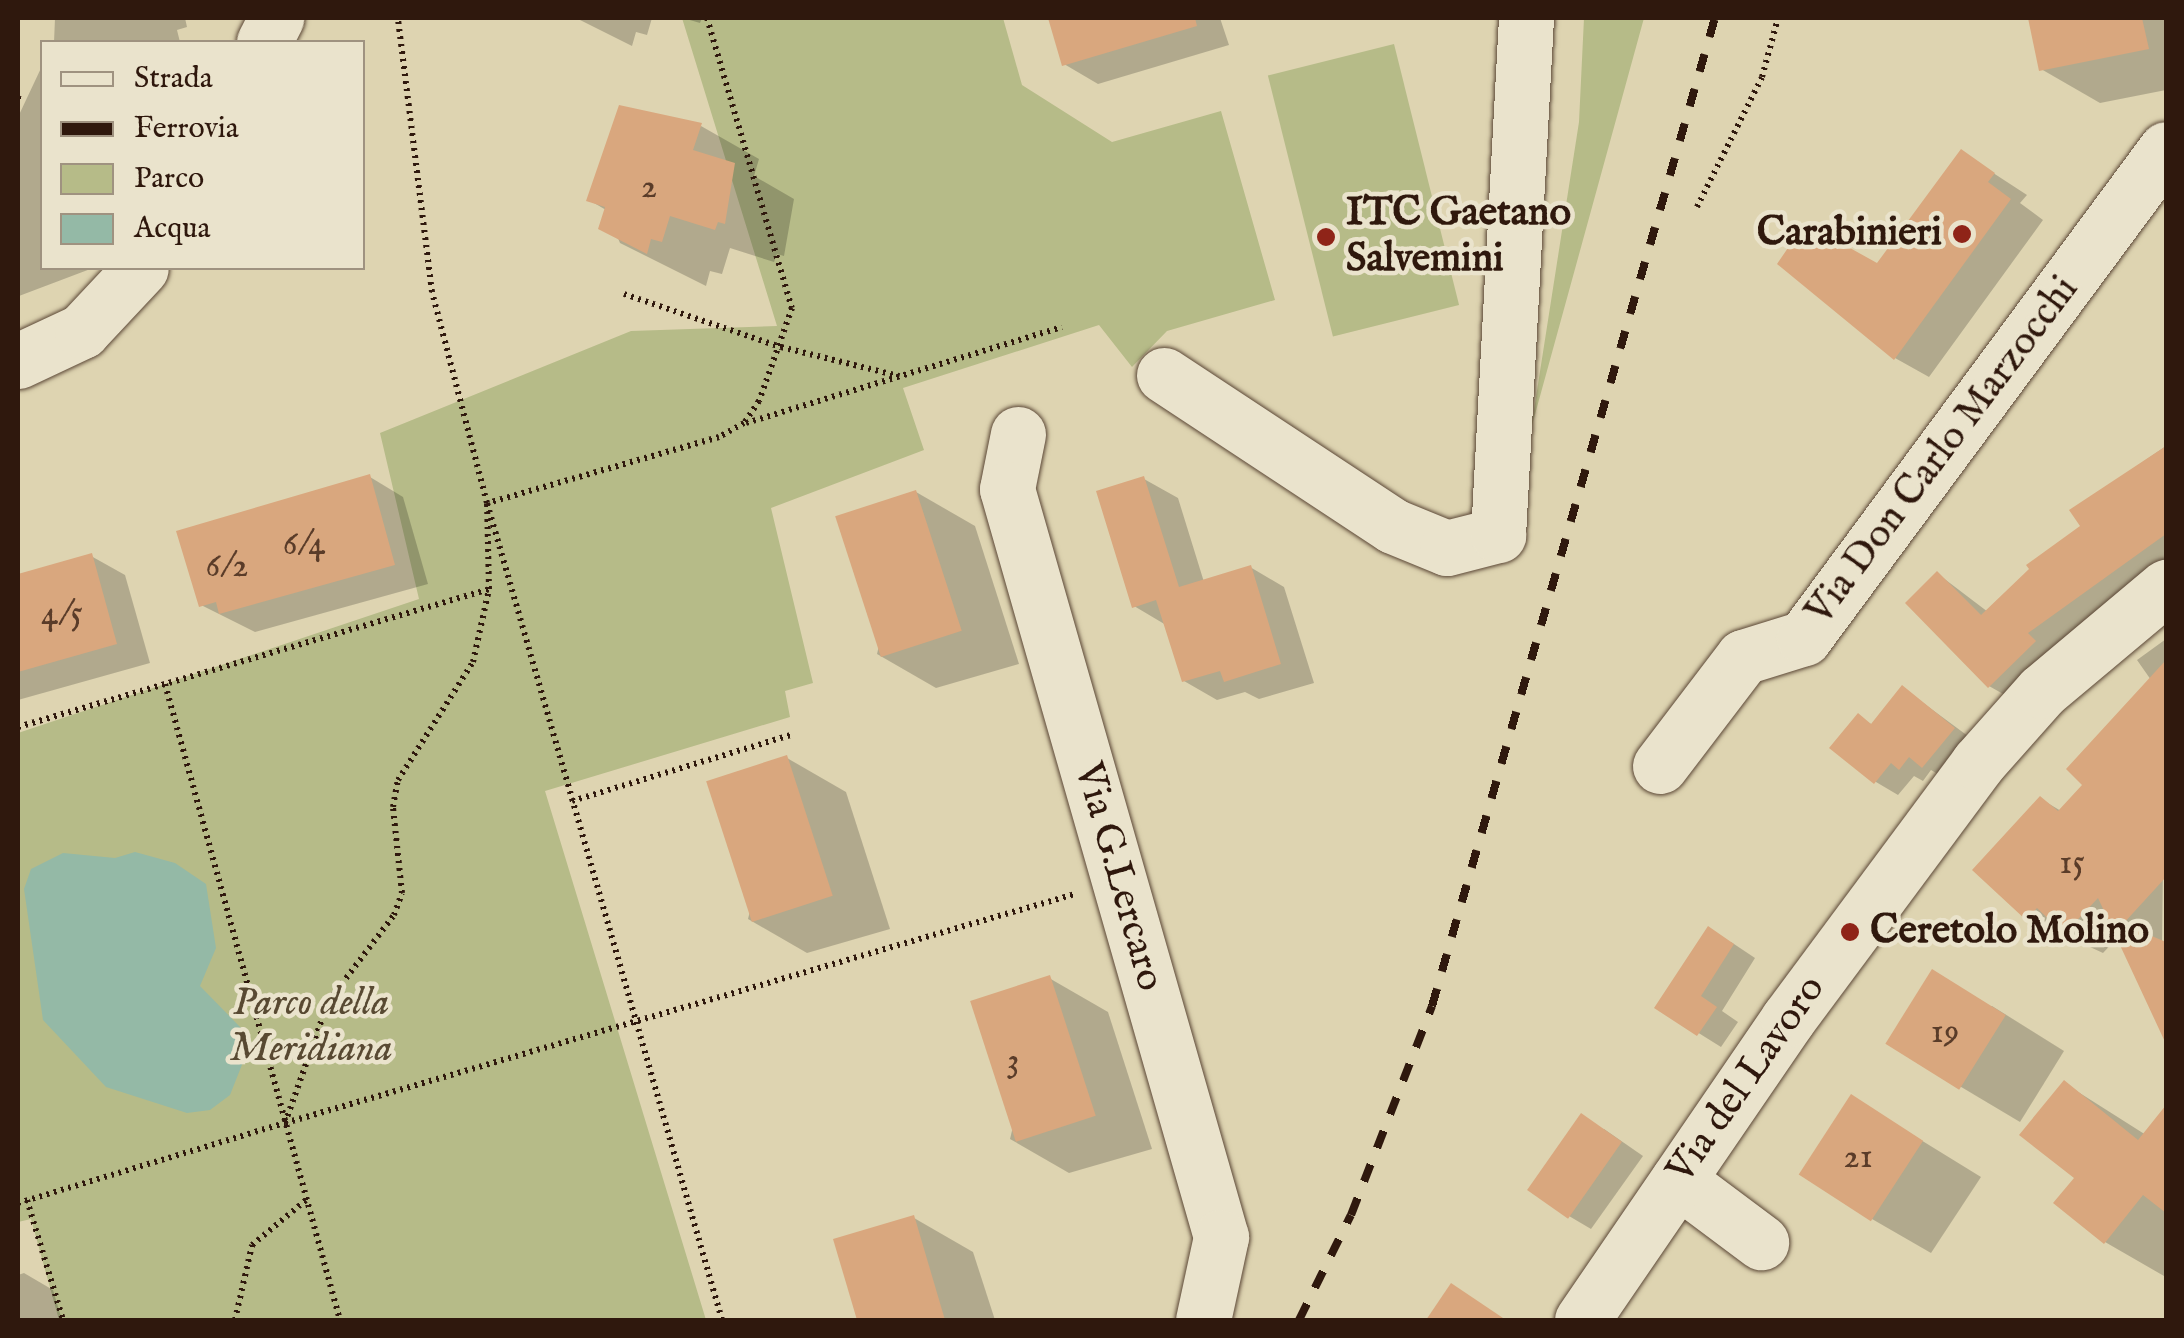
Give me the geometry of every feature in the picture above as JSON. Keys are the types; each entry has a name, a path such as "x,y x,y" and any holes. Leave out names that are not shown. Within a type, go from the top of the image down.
{"street":[{"path":"1164,375 1394,526 1447,548 1498,535 1526,18"},
{"name":"Via Don Carlo Marzocchi","path":"1660,766 1743,657 1804,638 2166,149"},
{"path":"18,361 82,332 138,270"},
{"name":"Via G.Lercaro","path":"1018,434 1007,489 1222,1237 1202,1320"},
{"name":"Via del Lavoro","path":"1582,1320 1978,763 2042,691 2166,588"},
{"path":"1678,1180 1762,1242"}],"path":[{"path":"398,18 432,292 487,503 722,1320"},
{"path":"707,18 792,308 780,347 744,424"},
{"path":"1697,207 1762,77 1778,18"},
{"path":"624,294 780,347 900,376"},
{"path":"487,503 719,437 744,424 1062,327"},
{"path":"284,1123 328,1002 398,904 398,780 473,662 489,589 487,503"},
{"path":"18,727 489,589"},
{"path":"165,684 340,1320"},
{"path":"572,801 790,735"},
{"path":"18,1202 1120,881"},
{"path":"27,1200 62,1320"},
{"path":"235,1320 252,1244 306,1200"}],"green space":[{"name":"Parco della Meridiana","path":"682,18 1003,18 1022,85 1112,142 1221,111 1275,300 1167,331 1132,367 1099,325 903,388 924,450 771,508 813,683 785,691 790,717 545,791 706,1320 59,1320 31,1219 18,1222 18,733 419,599 380,433 631,331 777,326"},
{"path":"1584,18 1644,18 1531,429 1579,122"},
{"path":"1394,44 1459,305 1333,336 1268,75"}],"water":[{"path":"135,852 175,863 206,884 216,948 200,986 242,1029 249,1047 230,1095 210,1110 187,1113 106,1087 43,1020 24,889 31,869 63,853 115,858"}],"building":[{"path":"1048,18 1195,18 1197,26 1062,66"},
{"path":"2028,18 2142,18 2149,49 2039,71"},
{"path":"619,105 702,123 693,150 735,163 725,224 718,222 715,230 670,216 662,242 651,239 647,254 598,229 605,207 586,201"},
{"path":"1961,149 1995,173 1988,182 2011,199 1894,360 1777,264 1805,223 1877,263"},
{"path":"2166,446 2166,534 2028,633 2036,641 1988,688 1905,603 1937,571 1981,615 2029,569 2026,565 2080,526 2069,510"},
{"path":"370,474 395,565 219,614 216,602 199,607 176,531"},
{"path":"1144,476 1179,587 1251,565 1281,664 1224,682 1220,671 1182,682 1156,600 1132,608 1096,491"},
{"path":"916,490 962,631 881,657 835,516"},
{"path":"92,553 117,644 18,672 18,574"},
{"path":"2166,660 2166,877 2123,924 2166,942 2166,1044 2098,898 2064,934 2037,908 2026,920 1972,870 2040,796 2058,811 2082,785 2066,769"},
{"path":"1902,685 1955,728 1922,768 1909,757 1899,770 1891,763 1874,784 1829,748 1858,713 1871,724"},
{"path":"787,755 833,896 752,922 706,781"},
{"path":"1708,926 1734,944 1701,996 1717,1007 1697,1036 1654,1008"},
{"path":"1932,969 2006,1015 1959,1090 1885,1044"},
{"path":"1050,975 1096,1116 1016,1142 970,1001"},
{"path":"2064,1080 2138,1140 2166,1105 2166,1213 2143,1195 2104,1244 2053,1203 2074,1178 2019,1135"},
{"path":"1851,1094 1923,1141 1871,1221 1799,1175"},
{"path":"1581,1113 1622,1142 1568,1219 1527,1190"},
{"path":"914,1215 945,1320 857,1320 833,1239"},
{"path":"1451,1283 1506,1320 1426,1320"}],"railway":[{"path":"1299,1320 1351,1215 1432,1006 1715,18"}],"place":[{"name":"Carabinieri","path":"1962,234"},
{"name":"ITC Gaetano Salvemini","path":"1326,237"},
{"name":"Ceretolo Molino","path":"1850,932"}]}
